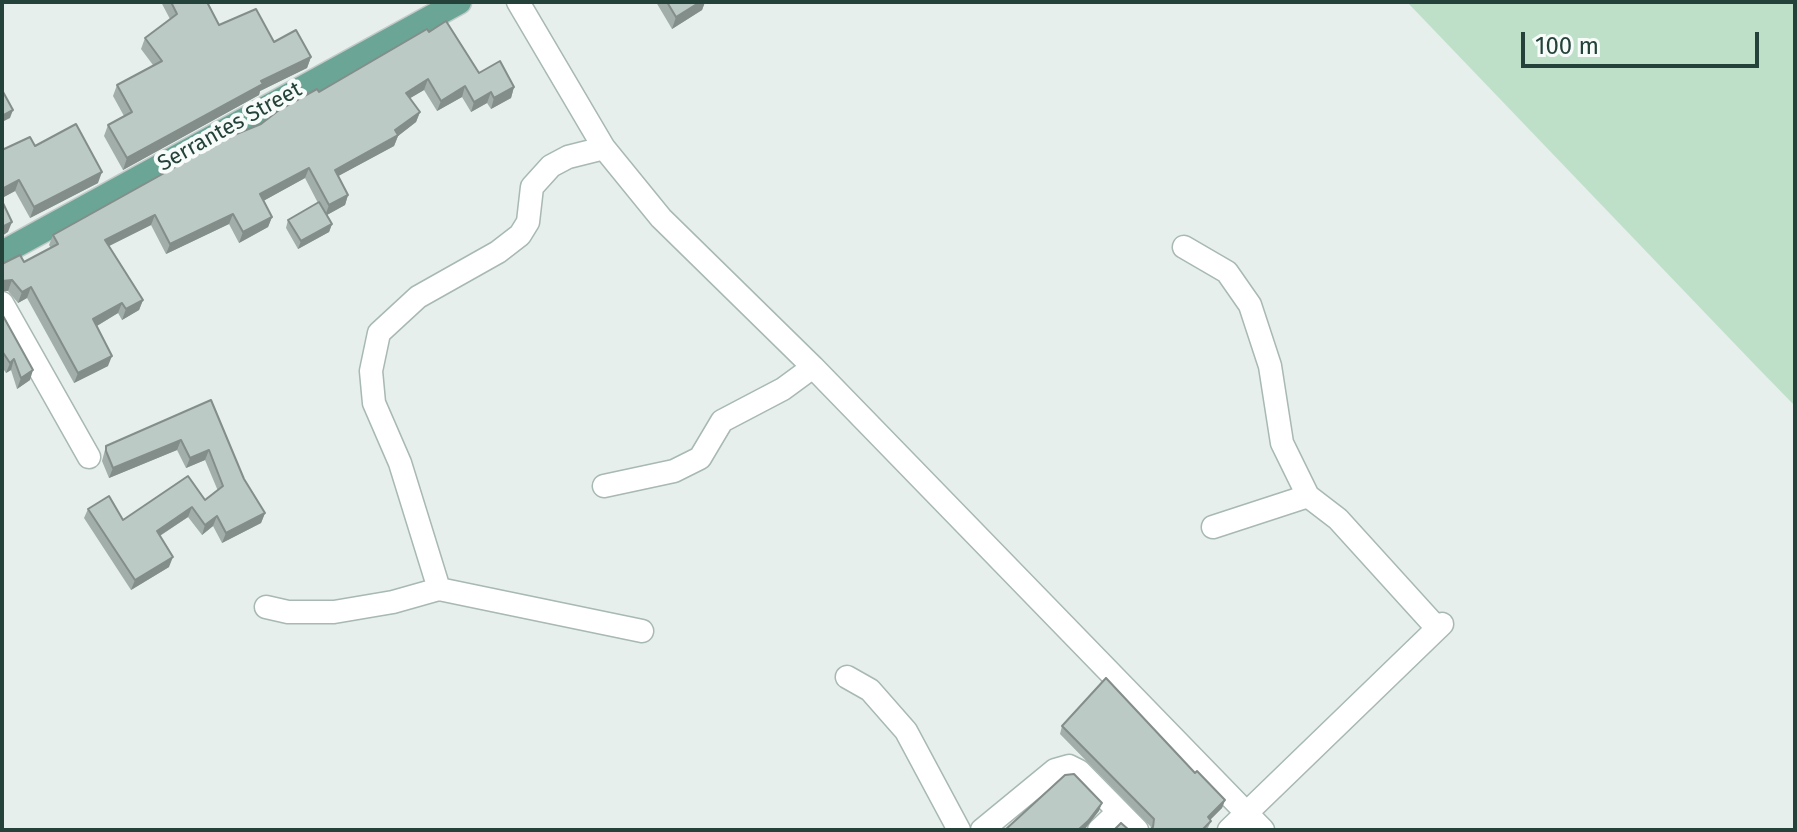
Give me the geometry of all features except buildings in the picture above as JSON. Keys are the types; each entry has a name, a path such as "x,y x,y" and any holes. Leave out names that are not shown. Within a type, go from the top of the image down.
{"main road":[{"name":"Serrantes Street","path":"2,253 459,2"}],"street":[{"path":"518,2 604,148 661,218 813,367 1255,822"},
{"path":"439,589 400,463 374,403 371,371 379,333 418,297 498,252 520,235 528,222 532,187 551,166 568,157 604,148"},
{"path":"1184,247 1227,272 1243,291 1270,366 1285,455 1308,496 1338,519 1439,626 1255,822 1229,830"},
{"path":"2,303 89,457"},
{"path":"604,486 674,471 700,458 722,421 783,389 813,367"},
{"path":"1213,527 1308,496"},
{"path":"266,607 288,612 334,612 393,602 439,589 642,631"},
{"path":"847,677 870,690 906,731 959,830"},
{"path":"982,830 1062,767 1079,771 1137,830"},
{"path":"1099,830 1118,812"}],"green space":[{"path":"1407,2 1795,2 1795,406 1755,365"}]}
